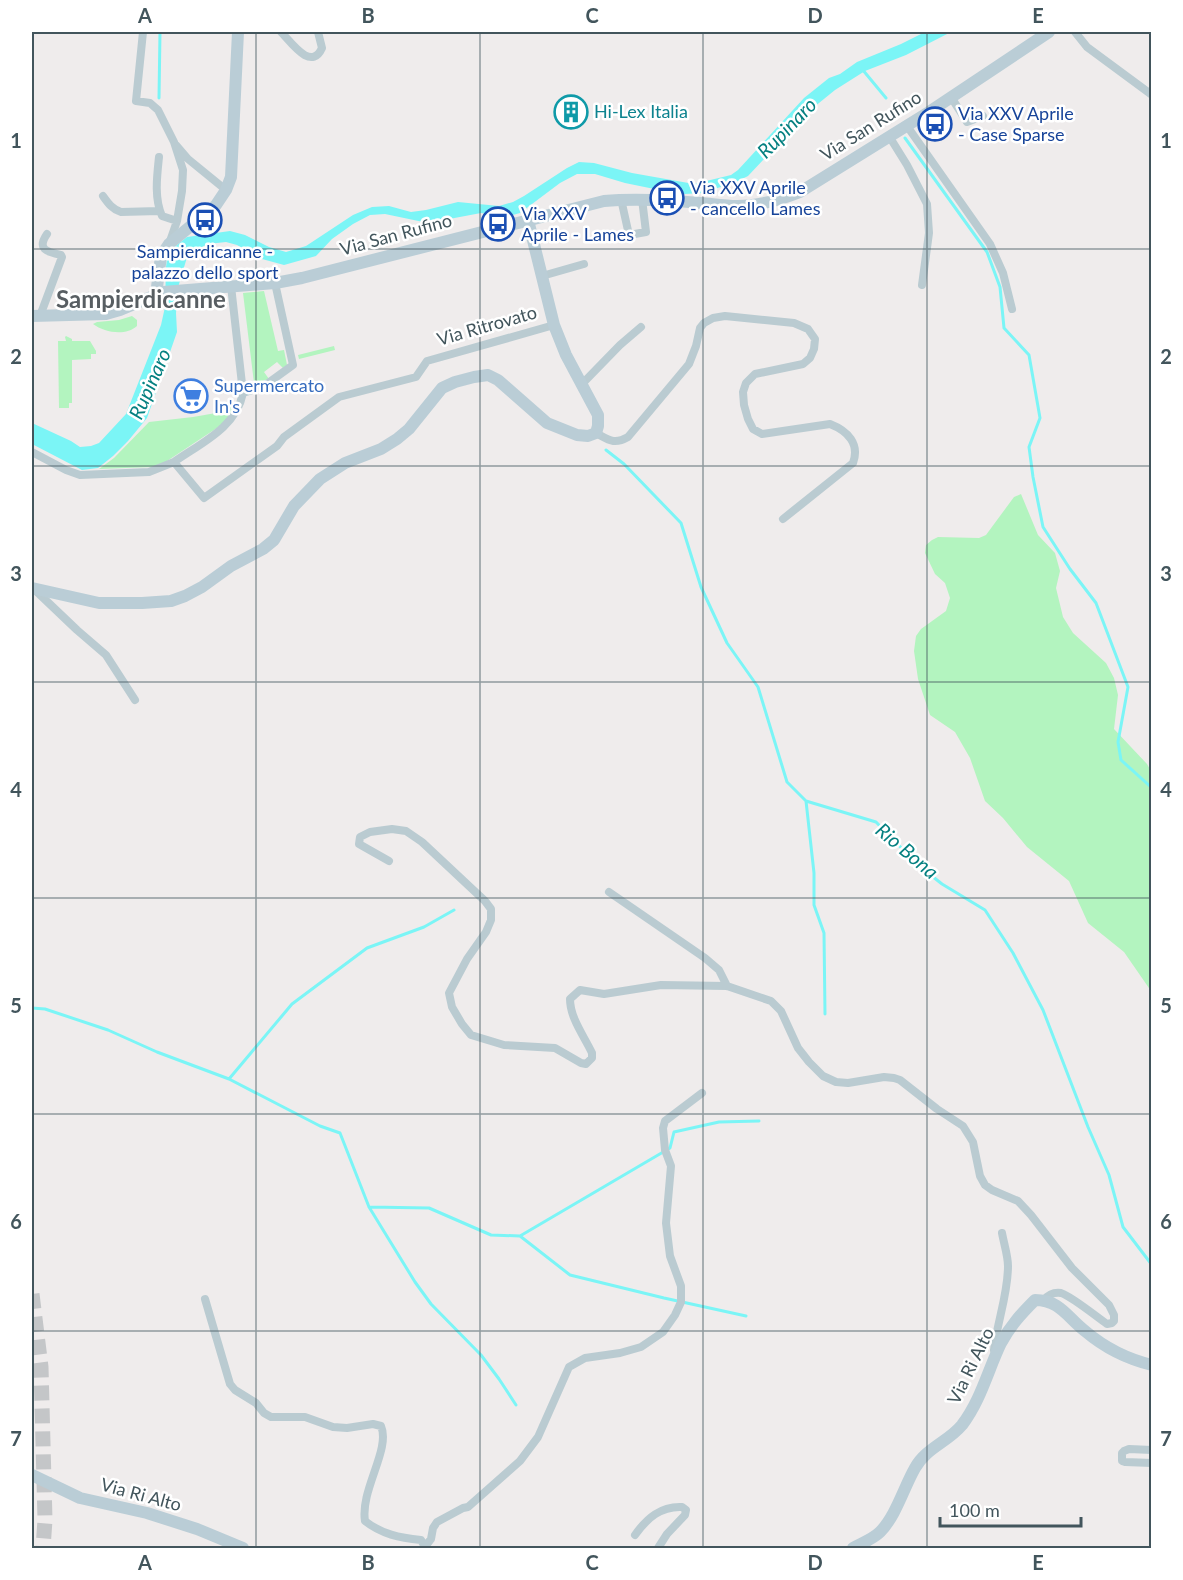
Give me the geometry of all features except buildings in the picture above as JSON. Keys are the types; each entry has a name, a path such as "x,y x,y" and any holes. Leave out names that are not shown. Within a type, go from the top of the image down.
{"street":[{"path":"143,32 136,101 150,103 158,110 174,142 183,170 177,221 169,244 161,256 159,293"},
{"path":"169,244 216,205 231,177 238,32"},
{"path":"281,32 304,55 311,58 318,55 322,48 318,32"},
{"name":"Via San Rufino","path":"36,316 106,314 159,293 275,283 302,278 604,201 642,199 738,206 783,199 800,192 907,126 1049,32"},
{"path":"1075,32 1087,47 1152,95"},
{"path":"951,97 967,122 982,116"},
{"path":"907,126 990,244 1003,273 1012,309"},
{"path":"889,136 927,204 929,233 922,285"},
{"path":"174,142 188,159 226,190"},
{"path":"159,157 156,180 159,210 162,216 177,221"},
{"path":"103,196 110,206 121,212 159,210"},
{"path":"621,199 629,235 646,232 642,199"},
{"path":"528,220 554,325 566,355 598,415 596,434"},
{"path":"36,316 62,257 47,251 42,246 42,240 46,234"},
{"path":"542,276 584,264"},
{"path":"243,393 264,386 293,365 275,283"},
{"path":"32,452 80,475 149,472 174,462 228,425 241,405 243,393 231,286"},
{"path":"33,589 99,603 171,601 185,596 274,540 294,507 320,479 345,463 381,449 398,439 442,388 474,377 488,375 498,380 547,423 577,435 596,434 612,441 620,441 628,437 689,364 700,328 704,323 713,318 725,316 794,323 808,330 815,339 814,350 803,364 755,374 746,383 743,392 744,405 753,429 762,434 830,424 839,427 854,446 856,454 853,463 783,519"},
{"name":"Via Ritrovato","path":"174,462 204,498 277,446 284,437 339,397 416,377 427,361 554,325"},
{"path":"582,384 641,327"},
{"path":"33,589 106,656 135,700"},
{"path":"389,861 359,844 360,837 370,832 392,829 406,831 430,849 491,909 491,920 486,932 467,959 449,993 452,1006 471,1035 504,1045 555,1048 586,1064 592,1058 592,1053 570,1005 570,999 580,990 604,994 661,985 727,986 771,1001 782,1011 798,1048 823,1076 836,1082 848,1083 884,1077 900,1080 963,1126 973,1142 980,1176 986,1185 1018,1201 1072,1268 1109,1305 1114,1321 1107,1324 1059,1293 1048,1295 1044,1300 1055,1303 1085,1332 1119,1354 1134,1361 1152,1365"},
{"path":"609,892 705,958 719,970 727,986"},
{"path":"205,1299 230,1384 235,1390 256,1403 264,1413 271,1417 305,1417 333,1427 347,1428 373,1424 381,1426 384,1433 382,1448 370,1482 364,1510 365,1521 373,1527 401,1538 421,1540 425,1548 437,1522 468,1507 520,1461 538,1437 569,1367 585,1358 620,1353 641,1347 663,1332 675,1315 681,1302 681,1286 670,1256 666,1213 671,1166 665,1150 663,1128 665,1120 702,1094"},
{"path":"993,1363 1008,1265 1002,1233"},
{"name":"Via Ri Alto","path":"853,1548 879,1534 887,1524 923,1457 962,1424 983,1389 1001,1344 1015,1320 1035,1300 1044,1300"},
{"path":"1152,1450 1130,1449 1124,1451 1122,1456 1122,1461 1125,1462 1152,1463"},
{"name":"Via Ri Alto","path":"32,1475 80,1498 147,1513 197,1529 243,1548"},
{"path":"635,1535 650,1516 669,1508 682,1507 686,1510 685,1515 657,1548"}],"green space":[{"path":"264,291 278,351 284,350 287,365 283,368 277,362 264,372 269,379 254,383 243,293"},
{"path":"132,316 137,320 137,326 127,331 109,331 93,324 119,320"},
{"path":"66,336 72,341 90,341 96,354 91,354 91,359 72,360 72,403 69,403 69,408 59,408 58,341 66,341"},
{"path":"334,346 335,350 299,359 298,355"},
{"path":"237,401 226,422 164,463 152,467 99,469 114,458 149,422 216,413"},
{"path":"1021,494 1038,535 1055,553 1060,571 1056,588 1063,617 1073,633 1106,663 1114,678 1118,695 1114,729 1151,771 1151,991 1124,952 1088,923 1069,881 1027,847 1003,818 985,801 970,758 955,732 930,715 918,679 914,651 916,636 921,629 946,611 950,598 945,583 935,574 925,553 926,545 938,537 979,538 986,535 1014,497"}],"water":[{"name":"Rupinaro","path":"925,32 951,32 906,55 865,71 835,90 803,116 748,176 702,193 669,192 595,174 577,174 560,183 520,213 509,216 481,213 428,223 385,214 370,215 332,239 316,256 284,265 262,259 237,245 226,242 208,244 188,254 179,284 177,332 147,418 128,441 98,468 82,470 32,444 32,423 80,447 91,446 99,443 126,414 161,325 165,307 168,252 187,237 230,231 286,252 306,246 353,215 372,207 389,206 411,212 458,202 499,206 513,202 579,162 594,163 632,173 694,184 731,175 804,98 829,78 840,74 857,62"}],"waterway":[{"path":"159,98 160,32"},
{"path":"862,69 886,98"},
{"path":"905,138 987,252 1000,287 1004,328 1029,355 1040,418 1029,447 1043,527 1070,569 1096,603 1128,687 1118,742 1121,760 1152,788"},
{"name":"Rio Bona","path":"606,450 624,464 681,523 701,587 727,643 758,687 787,782 806,801 876,822 918,865 942,884 985,910 1013,953 1043,1010 1109,1175 1123,1227 1152,1265"},
{"path":"806,801 814,873 814,905 824,933 825,1014"},
{"path":"229,1079 292,1004 367,948 424,927 454,910"},
{"path":"32,1008 45,1009 108,1030 157,1052 229,1079 320,1126 340,1133 369,1207 429,1208 491,1235 520,1236 670,1148 674,1132 719,1122 759,1121"},
{"path":"369,1207 431,1304 481,1355 516,1405"},
{"path":"520,1236 570,1275 746,1316"}],"tunnel":[{"path":"32,1294 41,1367 45,1520 43,1548"}],"place":[{"name":"Hi-Lex Italia","path":"571,112"},
{"name":"Via XXV Aprile - Case Sparse","path":"935,124"},
{"name":"Via XXV Aprile - cancello Lames","path":"667,198"},
{"name":"Sampierdicanne - palazzo dello sport","path":"205,220"},
{"name":"Via XXV Aprile - Lames","path":"498,224"},
{"name":"Supermercato In's","path":"191,396"}],"district":[{"name":"Sampierdicanne","path":"141,300"}]}
